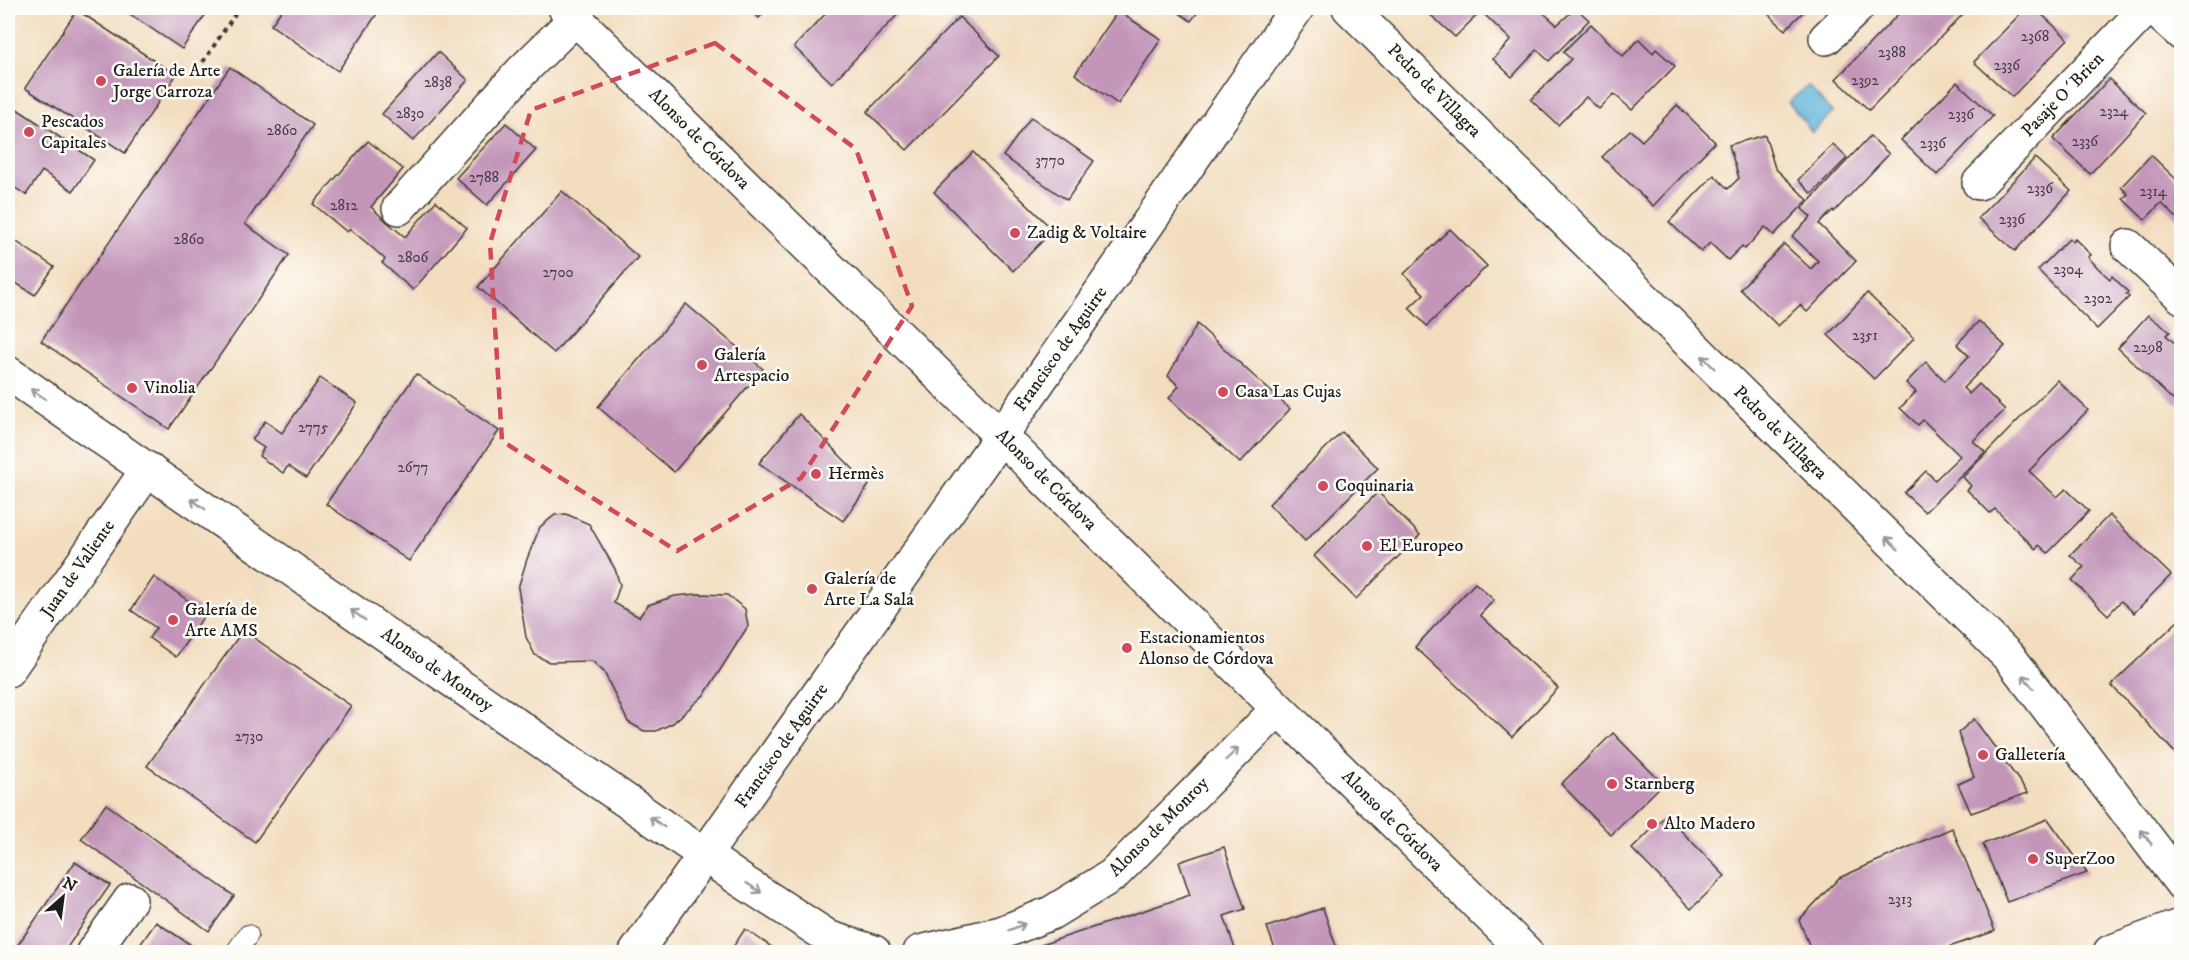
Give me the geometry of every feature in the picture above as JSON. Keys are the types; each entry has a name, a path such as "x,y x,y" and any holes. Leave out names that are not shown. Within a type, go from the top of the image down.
{"street":[{"name":"Francisco de Aguirre","path":"636,952 1001,436 1297,8"},
{"name":"Pedro de Villagra","path":"1349,8 2010,658 2181,884"},
{"path":"1826,38 1857,8"},
{"name":"Pasaje O´Brien","path":"1979,183 2147,8"},
{"path":"2153,8 2181,34"},
{"name":"Alonso de Córdova","path":"570,13 1526,952"},
{"path":"399,208 522,71 570,13"},
{"path":"2128,246 2176,281"},
{"name":"Alonso de Monroy","path":"8,373 705,855 830,938 874,952"},
{"name":"Juan de Valiente","path":"8,670 148,469"},
{"name":"Alonso de Monroy","path":"920,952 1001,933 1052,913 1113,875 1278,709"},
{"path":"93,952 130,900"},
{"path":"2110,952 2181,925"}],"lane":[{"path":"236,952 248,935"}],"path":[{"path":"202,62 239,8"}],"highlighted area":[{"path":"715,43 856,149 912,306 801,478 677,551 502,441 490,243 531,110"}],"water":[{"path":"1808,86 1833,113 1812,132 1788,102"}],"building":[{"path":"121,8 210,8 182,49"},
{"path":"283,8 381,8 338,71 271,25"},
{"path":"748,8 769,8 759,18"},
{"path":"831,8 904,8 832,83 794,47"},
{"path":"1172,8 1201,8 1191,21"},
{"path":"1423,8 1484,8 1455,37"},
{"path":"1492,8 1538,8 1557,25 1576,8 1589,20 1549,61 1537,50 1512,77 1493,59 1511,40 1485,15"},
{"path":"1762,8 1807,8 1785,30"},
{"path":"1904,8 1969,8 1869,110 1836,79"},
{"path":"2026,8 2035,8 2068,39 2012,97 1974,62"},
{"name":"Galería de Arte Jorge Carroza","path":"77,10 176,75 125,153 25,88"},
{"path":"1118,11 1161,39 1118,104 1075,74"},
{"path":"959,17 999,56 907,150 867,112"},
{"path":"1591,24 1623,56 1639,39 1653,53 1656,49 1675,66 1632,110 1614,94 1599,109 1586,97 1558,125 1531,100 1571,59 1563,52"},
{"path":"438,52 468,80 413,141 382,114"},
{"path":"230,67 313,125 245,224 289,255 169,429 41,341"},
{"path":"2109,79 2146,113 2090,174 2053,139"},
{"path":"1957,82 1993,116 1937,175 1901,140"},
{"name":"Pescados Capitales","path":"8,103 94,160 73,191 42,171 26,195 8,183"},
{"path":"1677,105 1715,142 1653,206 1602,157 1630,130 1642,141"},
{"path":"1031,117 1094,161 1067,200 1003,156"},
{"path":"506,123 536,150 487,205 456,178"},
{"path":"1765,135 1775,168 1808,200 1774,235 1765,227 1745,249 1742,246 1728,260 1710,243 1701,252 1669,222 1714,175 1728,189 1739,178 1729,145"},
{"path":"1870,136 1889,154 1834,212 1833,210 1819,224 1856,261 1807,312 1800,305 1778,326 1740,289 1784,244 1811,269 1818,261 1792,236 1811,217 1802,209"},
{"path":"368,141 403,169 371,207 387,222 405,237 436,201 467,228 413,290 382,263 385,259 368,244 350,229 347,232 313,204"},
{"path":"1833,144 1847,158 1812,194 1798,180"},
{"path":"973,152 1053,230 1013,271 934,192"},
{"path":"2151,155 2181,184 2181,213 2177,218 2161,203 2145,220 2123,199 2128,194 2121,187"},
{"path":"2035,158 2071,191 2015,251 1978,218"},
{"path":"562,191 638,257 554,353 478,287"},
{"path":"1450,229 1487,266 1427,326 1409,308 1424,294 1404,274"},
{"path":"8,236 54,267 35,295 11,280 8,286"},
{"path":"2069,239 2073,242 2075,239 2091,255 2088,257 2098,268 2110,279 2112,276 2128,292 2126,294 2129,297 2097,329 2038,270"},
{"path":"1867,293 1914,338 1874,379 1828,335"},
{"path":"686,304 763,369 674,472 598,407"},
{"path":"2148,315 2170,332 2166,335 2181,349 2181,399 2177,404 2118,348"},
{"path":"1979,321 2005,346 1963,388 1969,394 1979,384 2005,410 1973,441 1985,452 1925,512 1904,493 1926,471 1935,480 1960,456 1923,420 1918,425 1900,408 1916,392 1906,383 1926,362 1945,381 1969,356 1957,344"},
{"name":"Casa Las Cujas","path":"1197,324 1290,409 1240,463 1169,398 1179,386 1168,376"},
{"path":"416,374 499,431 409,561 326,504"},
{"path":"320,378 357,403 306,478 288,466 283,473 259,456 264,448 252,440 265,421 282,433"},
{"path":"2057,380 2088,410 2029,471 2057,497 2066,489 2089,511 2048,553 2039,545 2036,549 1995,509 1990,513 1967,490 1971,486 1963,477"},
{"name":"Hermès","path":"799,414 869,485 843,521 759,463"},
{"name":"Coquinaria","path":"1342,432 1378,468 1305,541 1269,504"},
{"name":"El Europeo","path":"1378,492 1420,535 1356,599 1314,556"},
{"path":"566,514 589,524 615,569 620,585 614,603 639,617 648,605 675,596 698,594 727,595 745,609 748,626 705,694 673,723 656,731 644,731 628,722 604,672 592,661 549,662 535,655 526,637 518,588 527,559 540,527 555,515"},
{"path":"2109,515 2171,575 2134,613 2121,601 2108,615 2072,580 2084,567 2070,555"},
{"name":"Galería de Arte AMS","path":"154,577 206,613 176,657 149,638 156,628 131,610"},
{"path":"1475,583 1494,600 1480,615 1558,688 1512,737 1415,647"},
{"path":"2181,618 2181,759 2111,685"},
{"path":"243,630 351,706 255,842 147,766"},
{"name":"Galletería","path":"1974,719 2028,793 1971,813 1958,784 1974,777 1958,733"},
{"name":"Starnberg","path":"1613,733 1663,784 1611,835 1561,784"},
{"path":"106,804 234,896 209,931 81,839"},
{"path":"1666,815 1725,876 1691,909 1632,849"},
{"name":"SuperZoo","path":"2048,819 2087,873 2007,902 1983,844"},
{"path":"1952,828 1995,931 1935,952 1812,952 1799,920 1839,878"},
{"path":"1224,847 1245,909 1224,916 1236,952 1040,952 1038,946 1190,895 1179,862"},
{"path":"75,862 110,885 64,952 13,952"},
{"path":"1323,908 1338,952 1276,952 1267,927"},
{"path":"156,922 191,945 186,952 135,952"},
{"path":"745,929 779,952 737,952 739,950 733,947"}],"place":[{"name":"Galería de Arte Jorge Carroza","path":"101,81"},
{"name":"Pescados Capitales","path":"29,132"},
{"name":"Zadig & Voltaire","path":"1015,233"},
{"name":"Galería Artespacio","path":"702,365"},
{"name":"Vinolia","path":"132,388"},
{"name":"Casa Las Cujas","path":"1223,392"},
{"name":"Hermès","path":"816,474"},
{"name":"Coquinaria","path":"1323,486"},
{"name":"El Europeo","path":"1367,546"},
{"name":"Galería de Arte La Sala","path":"812,589"},
{"name":"Galería de Arte AMS","path":"173,620"},
{"name":"Estacionamientos Alonso de Córdova","path":"1127,648"},
{"name":"Galletería","path":"1983,755"},
{"name":"Starnberg","path":"1612,784"},
{"name":"Alto Madero","path":"1652,824"},
{"name":"SuperZoo","path":"2033,859"}]}
